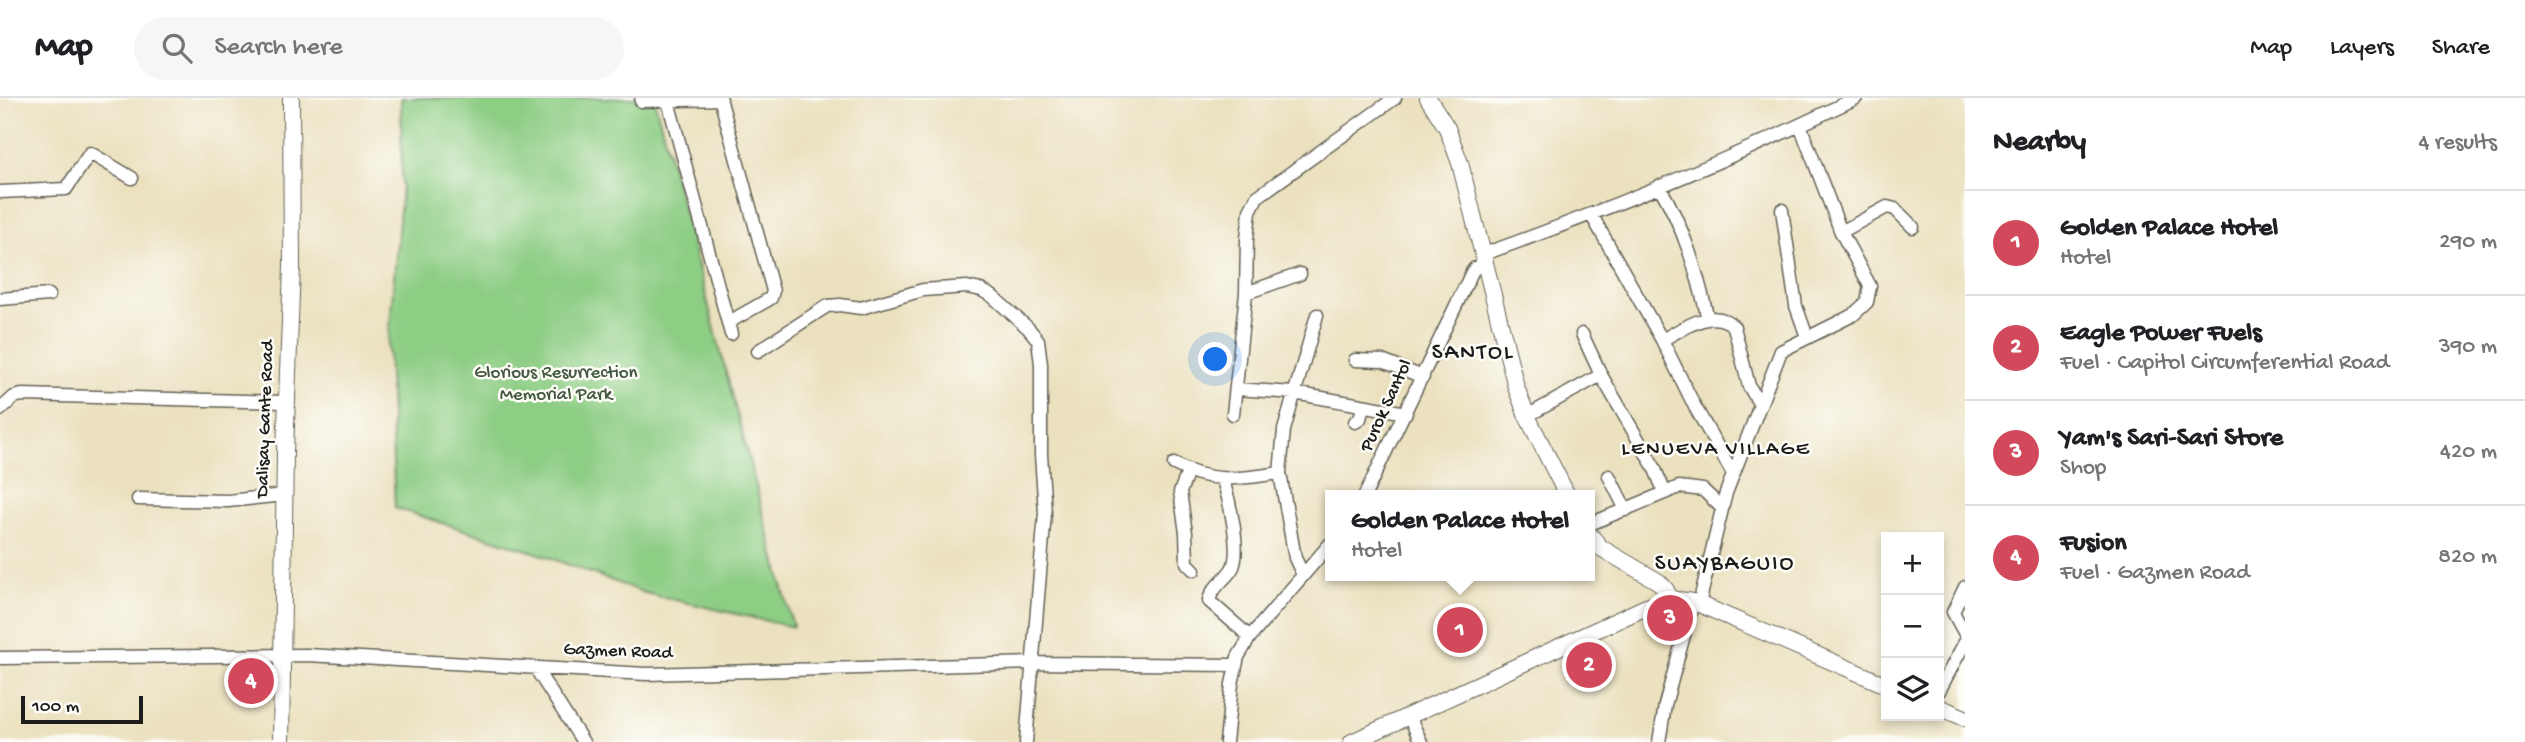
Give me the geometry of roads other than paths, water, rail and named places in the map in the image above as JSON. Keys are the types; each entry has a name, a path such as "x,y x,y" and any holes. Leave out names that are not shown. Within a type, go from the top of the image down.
{"main road":[{"name":"Dalisay Gante Road","path":"281,742 284,495 292,267 291,98"},
{"path":"1428,98 1447,128 1457,152 1509,365 1527,416 1564,490"},
{"path":"1595,541 1601,548 1659,582 1671,600"},
{"path":"1352,742 1644,608 1671,600 1695,603 1881,683"},
{"path":"1944,709 1965,718"}],"street":[{"path":"642,98 641,100 668,101 720,99 772,291 771,298 730,328 668,101"},
{"path":"1233,414 1246,293 1250,211 1257,197 1395,98"},
{"path":"1485,258 1800,125 1852,99"},
{"path":"1659,742 1665,705 1722,508 1781,351 1859,311 1869,297 1870,286 1841,232 1800,125"},
{"path":"0,192 65,189 90,153 132,178"},
{"path":"1659,186 1685,236 1708,319"},
{"path":"1841,232 1887,207 1895,209 1913,227"},
{"path":"1782,210 1796,306 1807,337"},
{"path":"1591,214 1733,474"},
{"name":"Purok Santol","path":"1368,490 1472,272 1485,258"},
{"path":"1246,293 1300,274"},
{"path":"758,351 834,304 861,308 923,290 954,286 981,290 992,296 1035,335 1040,347 1041,364 1041,454 1045,513 1026,742"},
{"path":"0,299 48,295"},
{"path":"1304,575 1295,558 1280,473 1282,443 1317,316"},
{"path":"1662,340 1696,322 1708,319 1728,321 1734,327 1749,386 1760,405"},
{"path":"1582,334 1601,375 1654,467 1665,493"},
{"path":"1355,360 1382,361 1423,377"},
{"path":"1527,416 1601,375"},
{"path":"1236,389 1294,393 1406,413"},
{"path":"0,410 14,397 22,395 287,402"},
{"path":"1355,422 1360,419 1363,406"},
{"path":"1174,464 1188,472 1223,480 1280,473"},
{"path":"1188,472 1180,492 1186,533 1186,563 1194,570"},
{"path":"1609,476 1626,510"},
{"path":"1223,480 1231,512 1235,562 1230,572 1212,592 1209,601 1250,637"},
{"path":"1595,522 1679,487 1698,488 1722,508"},
{"path":"138,499 228,500 284,495"},
{"path":"1226,742 1228,709 1236,665 1250,637 1325,551"},
{"path":"1965,587 1953,612 1965,634"},
{"path":"1944,682 1965,642"},
{"name":"Gazmen Road","path":"0,658 282,654 646,674 1032,663 1236,665"},
{"path":"536,669 583,742"},
{"path":"1409,716 1421,742"}],"place":[{"name":"Yam's Sari-Sari Store","path":"1670,618"},
{"name":"Golden Palace Hotel","path":"1460,630"},
{"name":"Eagle Power Fuels","path":"1589,665"},
{"name":"Fusion","path":"251,681"}],"district":[{"name":"SANTOL","path":"1473,353"},
{"name":"LENUEVA VILLAGE","path":"1716,450"},
{"name":"SUAYBAGUIO","path":"1725,564"}],"park label":[{"name":"Glorious Resurrection Memorial Park","path":"556,384"}]}
